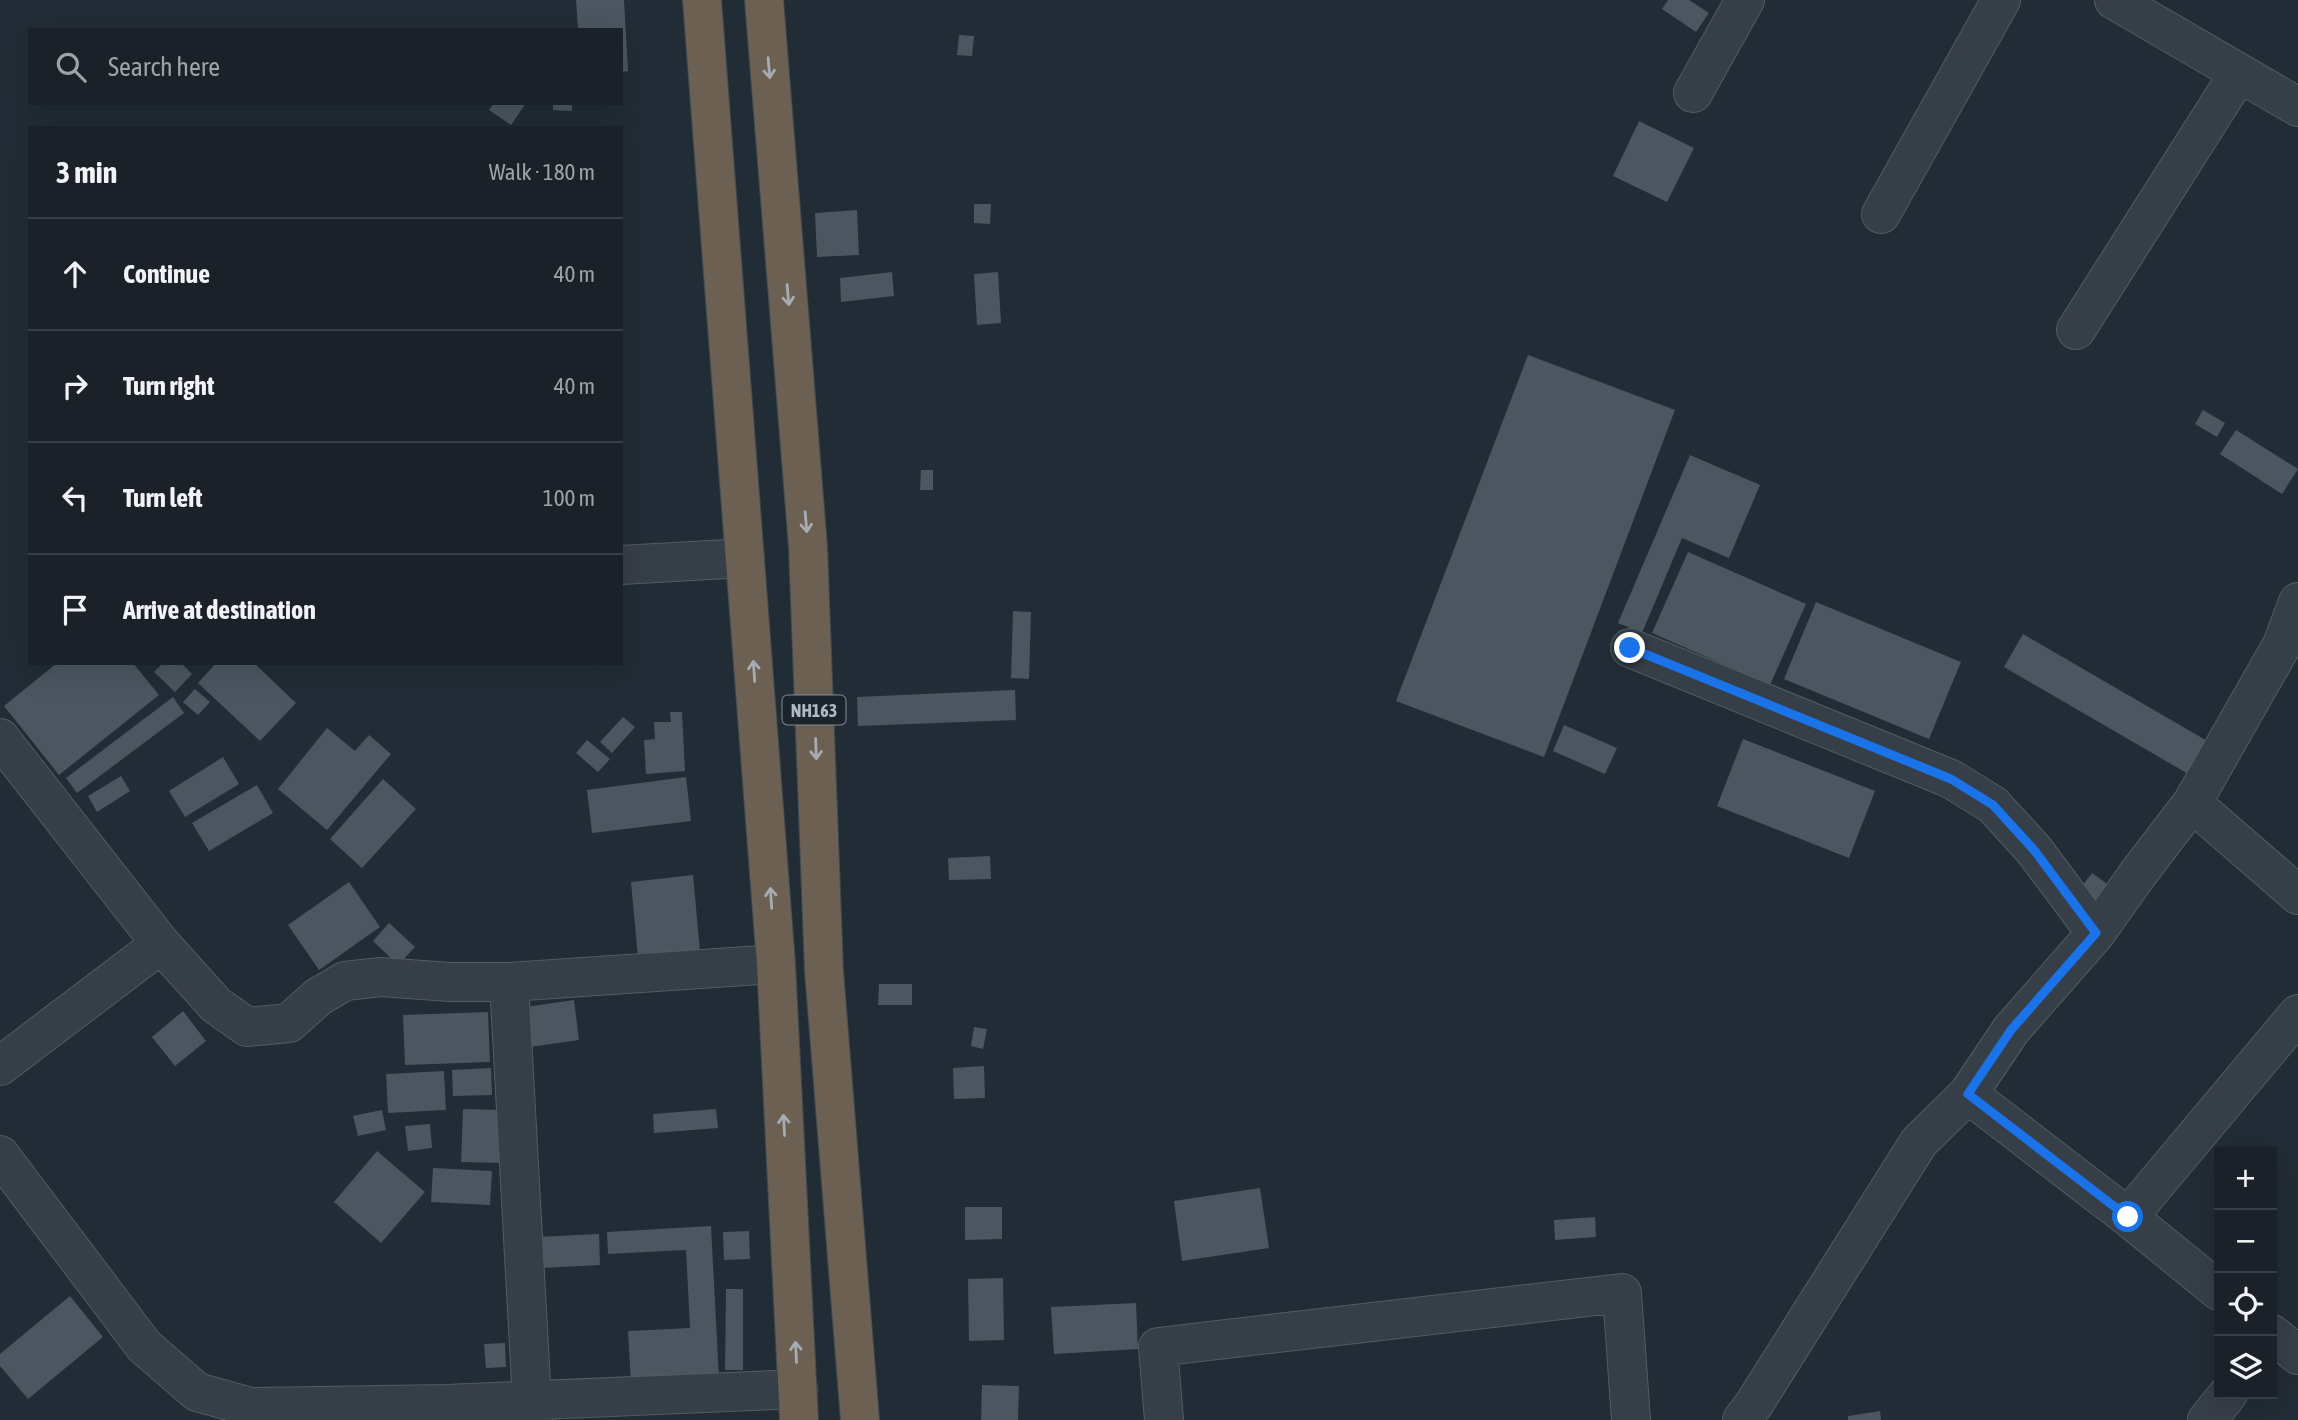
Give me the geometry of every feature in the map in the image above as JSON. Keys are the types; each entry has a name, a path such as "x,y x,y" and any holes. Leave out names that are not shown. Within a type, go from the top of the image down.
{"highway":[{"name":"NH163","path":"702,0 776,964 798,1404"},
{"name":"NH163","path":"764,0 808,547 824,971 860,1420"}],"street":[{"path":"1693,93 1745,0"},
{"path":"1881,214 2001,0"},
{"path":"2114,0 2298,107"},
{"path":"2076,330 2239,73"},
{"path":"623,565 745,558"},
{"path":"1755,1415 1919,1142 1968,1094 2011,1030 2096,933 2192,803 2282,645 2298,602"},
{"path":"1630,648 1951,779 1993,805 2034,850 2096,933"},
{"path":"0,738 161,944 216,1005 247,1027 289,1023 318,997 345,981 381,977 450,982 509,982 776,964"},
{"path":"2192,803 2298,895"},
{"path":"0,1066 161,944"},
{"path":"509,982 532,1410"},
{"path":"2128,1217 2298,1014"},
{"path":"1968,1094 2128,1217 2214,1288"},
{"path":"0,1155 144,1346 197,1392 251,1407 334,1412 447,1404 532,1410 798,1404"},
{"path":"1164,1420 1158,1347 1622,1293 1631,1420"},
{"path":"2207,1420 2224,1399"}],"building":[{"path":"576,0 624,0 628,71 623,72 623,28 578,28"},
{"path":"1668,0 1689,0 1709,13 1696,32 1662,9"},
{"path":"959,35 974,36 972,56 957,55"},
{"path":"493,105 525,105 511,125 489,110"},
{"path":"553,105 572,105 572,111 553,110"},
{"path":"1639,121 1694,148 1667,202 1613,176"},
{"path":"974,204 991,204 990,224 974,223"},
{"path":"857,210 859,255 817,257 815,213"},
{"path":"892,272 894,296 841,302 840,278"},
{"path":"998,272 1001,323 977,325 974,274"},
{"path":"1528,355 1675,410 1544,757 1396,701"},
{"path":"2203,410 2225,423 2217,437 2195,424"},
{"path":"2236,430 2298,469 2282,494 2220,454"},
{"path":"1690,455 1760,485 1729,558 1682,538 1642,633 1618,623"},
{"path":"921,470 933,470 933,490 920,490"},
{"path":"1688,552 1806,604 1770,685 1652,633"},
{"path":"1816,602 1961,662 1929,739 1784,679"},
{"path":"1013,611 1031,612 1029,679 1011,678"},
{"path":"2023,634 2209,742 2190,775 2004,667"},
{"path":"55,665 135,665 159,695 59,775 4,706"},
{"path":"161,665 183,665 192,674 175,692 154,672"},
{"path":"214,665 256,665 296,703 260,741 198,683"},
{"path":"195,689 210,702 198,715 183,702"},
{"path":"1015,690 1016,720 858,726 857,697"},
{"path":"173,697 184,713 77,793 66,778"},
{"path":"670,712 682,712 685,771 646,774 644,740 655,739 654,722 671,722"},
{"path":"623,717 635,727 612,753 600,742"},
{"path":"1564,725 1617,748 1605,774 1553,751"},
{"path":"327,728 355,751 369,735 391,754 327,830 278,789"},
{"path":"1743,739 1875,791 1849,858 1717,806"},
{"path":"587,740 610,759 598,772 576,753"},
{"path":"223,757 239,784 185,817 169,791"},
{"path":"121,776 130,791 97,812 88,796"},
{"path":"686,777 691,821 592,833 587,790"},
{"path":"383,779 416,809 362,868 330,839"},
{"path":"257,785 273,813 209,851 192,823"},
{"path":"990,856 991,879 949,880 948,858"},
{"path":"2092,873 2110,886 2095,907 2076,894"},
{"path":"693,875 700,951 638,958 631,882"},
{"path":"349,882 380,927 319,970 288,925"},
{"path":"389,923 415,947 398,965 373,941"},
{"path":"879,984 912,984 912,1005 878,1005"},
{"path":"574,1000 579,1040 523,1048 518,1008"},
{"path":"183,1011 206,1041 175,1066 152,1037"},
{"path":"488,1012 490,1062 405,1065 403,1015"},
{"path":"974,1027 987,1029 983,1049 971,1046"},
{"path":"984,1066 985,1098 954,1099 953,1068"},
{"path":"491,1068 492,1095 453,1096 452,1070"},
{"path":"444,1071 446,1110 388,1113 386,1074"},
{"path":"463,1109 502,1110 501,1163 461,1162"},
{"path":"716,1109 718,1128 654,1133 653,1114"},
{"path":"382,1110 386,1130 358,1136 353,1116"},
{"path":"430,1124 432,1148 408,1151 405,1126"},
{"path":"377,1151 425,1192 381,1243 334,1202"},
{"path":"433,1168 492,1171 490,1205 431,1202"},
{"path":"1260,1188 1269,1248 1182,1261 1174,1201"},
{"path":"965,1207 1002,1207 1002,1239 965,1240"},
{"path":"1595,1217 1596,1237 1555,1240 1554,1220"},
{"path":"711,1226 719,1379 631,1384 628,1331 690,1328 686,1250 608,1254 607,1232"},
{"path":"749,1231 750,1259 724,1260 723,1232"},
{"path":"599,1234 600,1265 540,1268 538,1237"},
{"path":"1003,1278 1004,1340 969,1341 968,1279"},
{"path":"726,1289 743,1289 743,1370 725,1370"},
{"path":"70,1296 103,1337 28,1399 0,1366 0,1354"},
{"path":"1136,1303 1138,1349 1054,1354 1051,1307"},
{"path":"505,1343 506,1367 486,1368 484,1344"},
{"path":"982,1385 1019,1386 1018,1420 981,1420"},
{"path":"1880,1411 1881,1420 1848,1420 1848,1416"}],"route":[{"path":"1630,648 1951,779 1993,805 2034,850 2096,933 2011,1030 1968,1094 2128,1217"}]}
